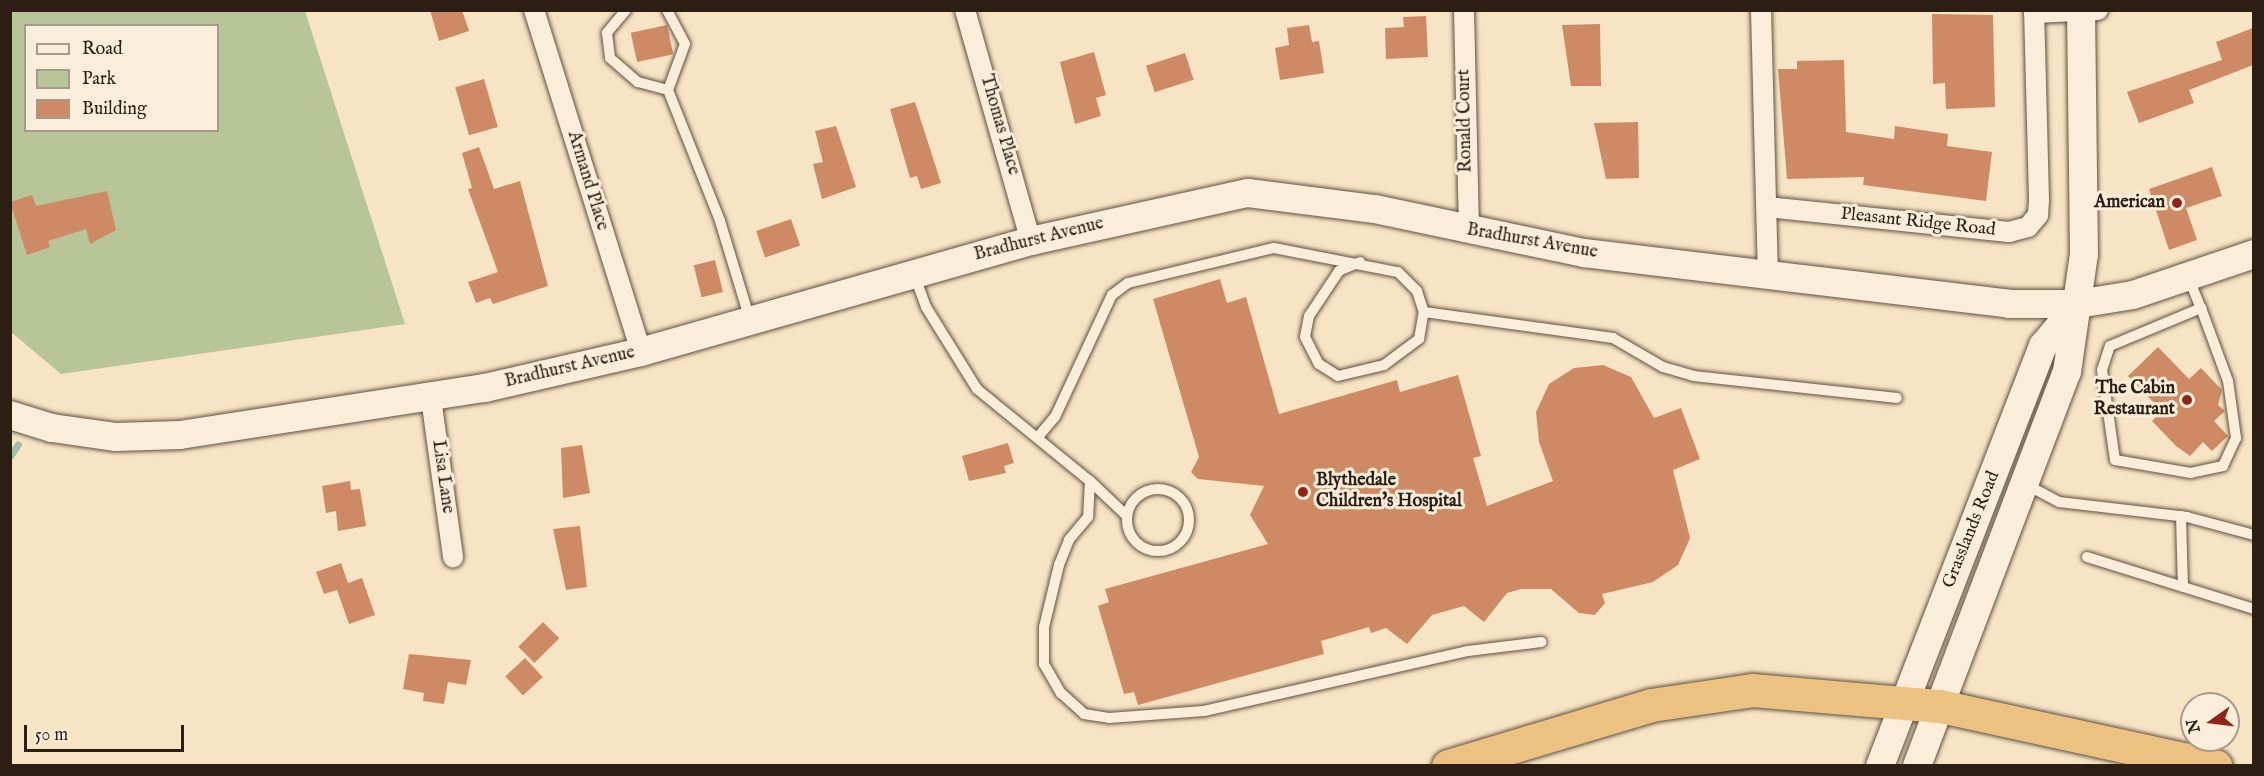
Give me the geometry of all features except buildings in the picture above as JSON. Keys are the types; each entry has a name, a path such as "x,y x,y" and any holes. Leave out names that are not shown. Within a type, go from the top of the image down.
{"highway":[{"path":"1448,765 1702,694 1752,690 1903,700 2216,765"}],"main road":[{"name":"Grasslands Road","path":"1919,762 2027,485 2067,372 2084,254 2087,11"},
{"name":"Bradhurst Avenue","path":"10,415 52,428 116,437 180,435 431,398 640,352 1031,241 1248,193 1375,209 1469,232 1584,253 2009,304 2078,304 2133,296 2253,254"},
{"name":"Grasslands Road","path":"1881,761 2043,346 2078,304"}],"street":[{"name":"Armand Place","path":"534,10 640,352"},
{"name":"Thomas Place","path":"965,10 1031,241"},
{"name":"Ronald Court","path":"1464,10 1469,232"},
{"path":"1761,10 1768,275"},
{"path":"2034,12 2087,11"},
{"name":"Pleasant Ridge Road","path":"1767,207 2009,232 2028,227 2038,215 2039,199 2034,12"},
{"name":"Lisa Lane","path":"431,398 453,556"}],"lane":[{"path":"626,10 607,33 610,58 638,82 668,90"},
{"path":"667,10 685,44 668,90 720,221 750,320"},
{"path":"1038,437 1054,417 1112,295 1128,283 1274,248 1361,262 1398,272 1417,291 1424,312 1419,339 1384,365 1338,376 1319,364 1305,337 1309,316 1339,270 1361,262"},
{"path":"914,273 937,327 977,389 1008,419 1038,437 1127,516 1139,545 1159,551 1179,543 1189,525 1180,498 1162,489 1136,499 1127,516"},
{"path":"2189,278 2201,308 2228,381 2236,438 2223,466 2191,474 2115,460 2102,370 2110,346 2201,308"},
{"path":"1424,312 1613,338 1663,367 1694,376 1897,398"},
{"path":"1090,481 1088,517 1069,540 1059,565 1044,627 1044,664 1061,693 1084,714 1109,718 1204,711 1468,651 1541,642"},
{"path":"2027,485 2059,502 2181,516 2253,535"},
{"path":"2181,516 2183,587"},
{"path":"2087,557 2253,609"}],"green space":[{"path":"10,11 305,11 405,324 61,374 11,332"}],"waterway":[{"path":"10,456 18,444"}],"place":[{"name":"American","path":"2177,203"},
{"name":"The Cabin Restaurant","path":"2187,400"},
{"name":"Blythedale Children's Hospital","path":"1303,492"}]}
